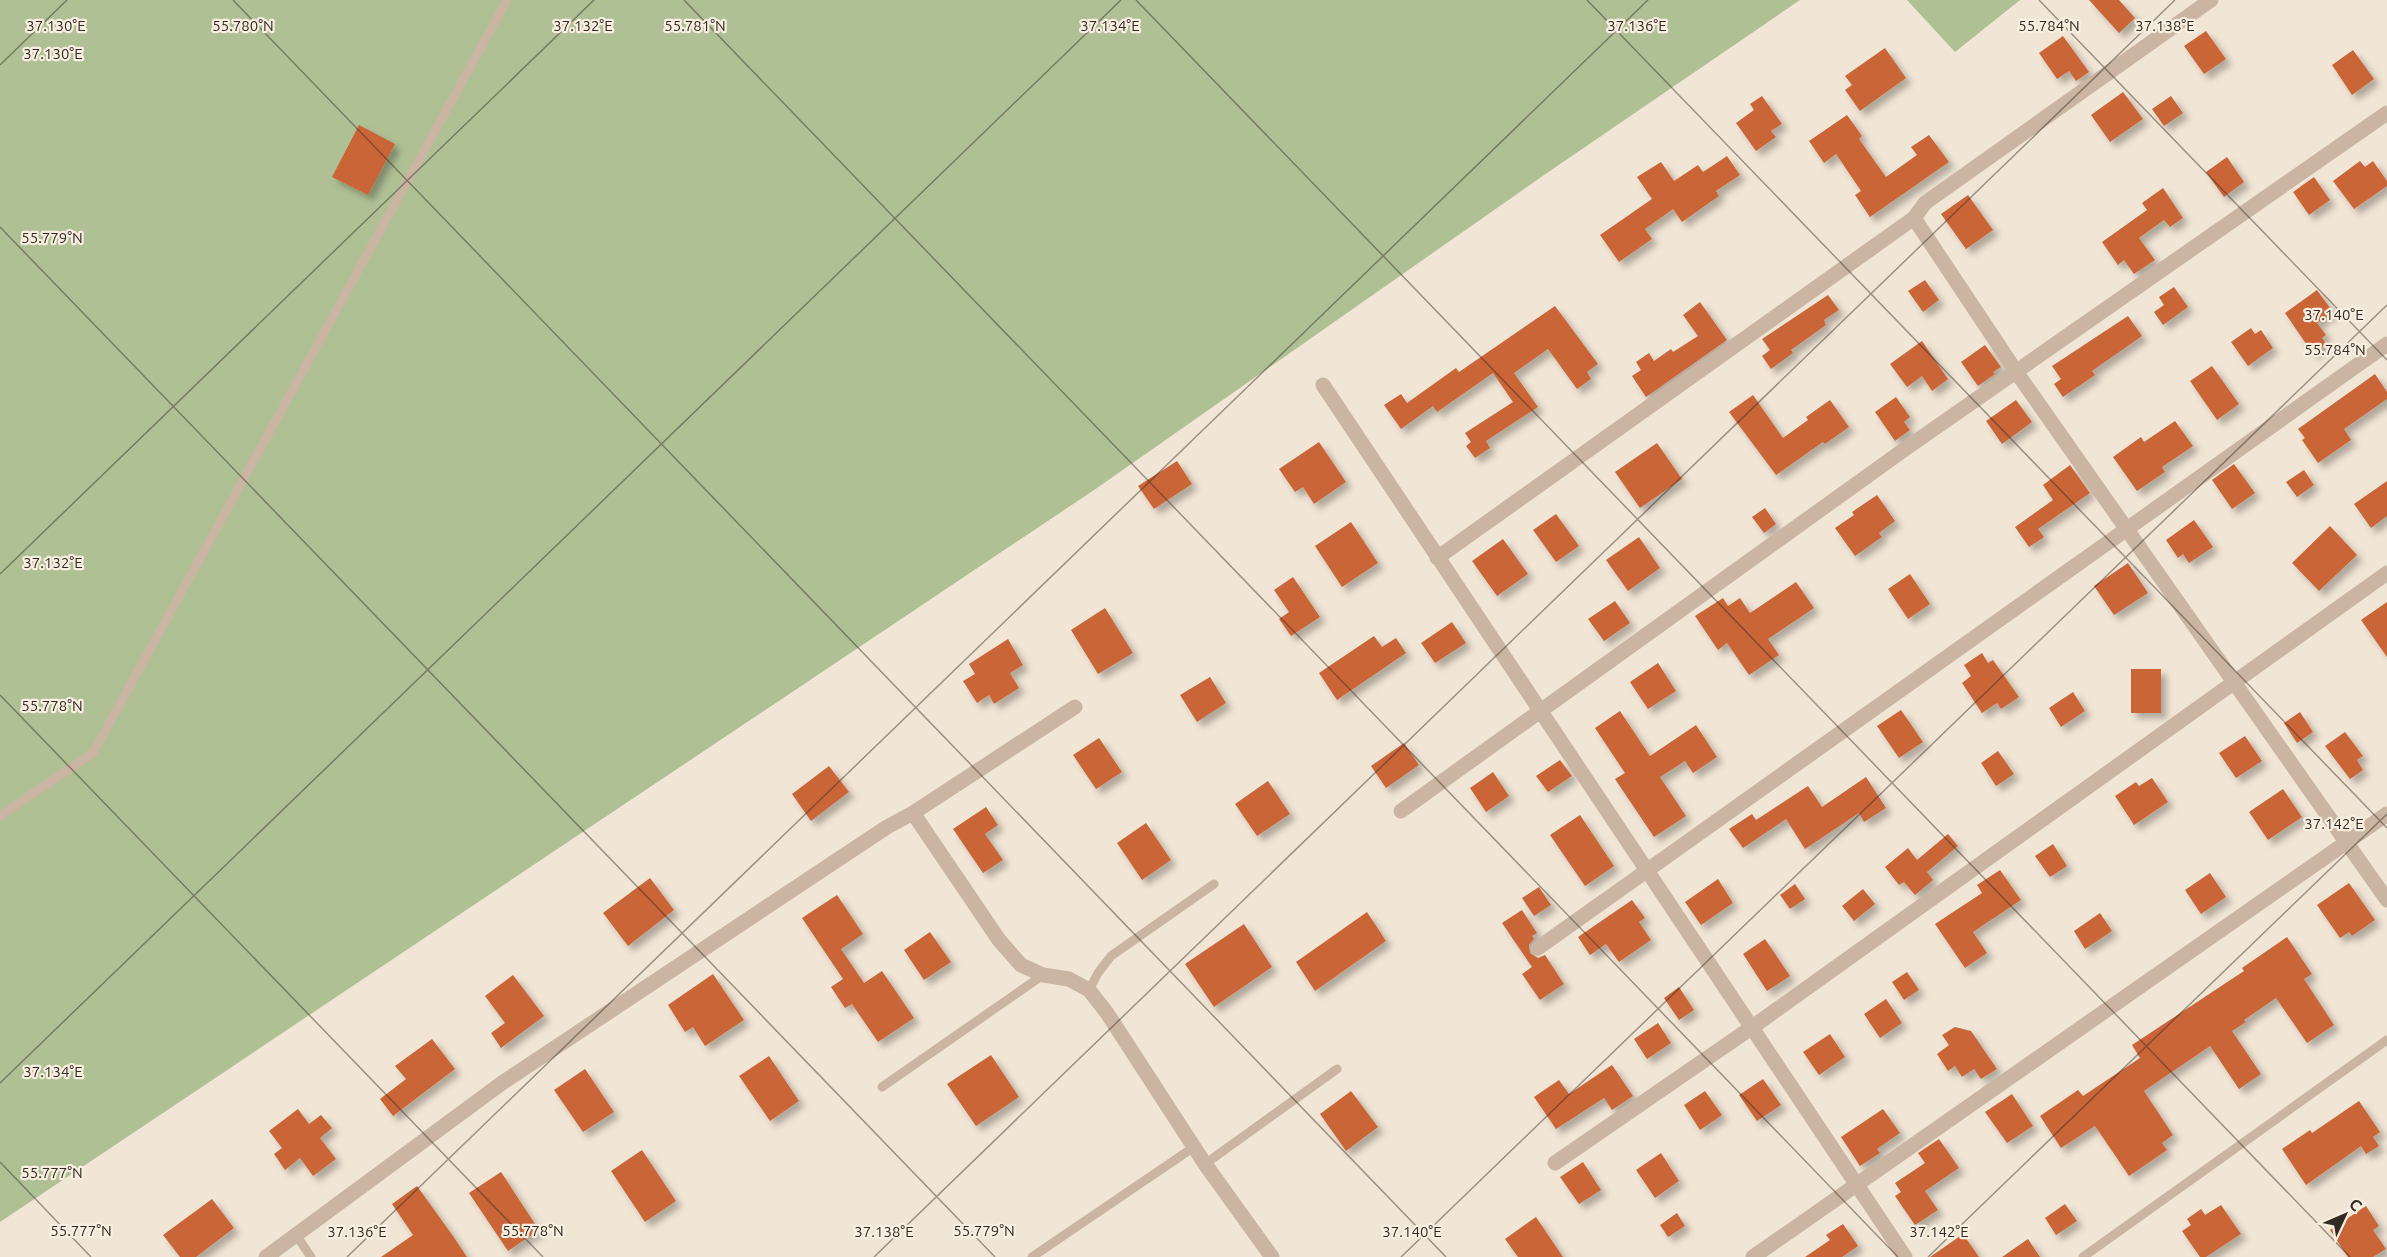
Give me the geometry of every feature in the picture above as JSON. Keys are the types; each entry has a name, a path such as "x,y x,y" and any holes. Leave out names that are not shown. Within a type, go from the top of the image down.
{"street":[{"path":"1437,558 1914,218 1925,202 2211,0"},
{"path":"1401,811 1895,456 2017,373 2387,112"},
{"path":"1914,218 2017,373 2387,900"},
{"path":"1538,948 2387,344"},
{"path":"1323,385 1905,1257"},
{"path":"1555,1163 1751,1028 2387,573"},
{"path":"266,1257 502,1083 886,827 913,813 1075,707"},
{"path":"913,813 999,940 1021,965 1044,975 1069,980 1089,990 1205,1164 1272,1257"},
{"path":"1753,1257 2387,814"}],"lane":[{"path":"0,816 93,753 507,0"},
{"path":"1089,990 1098,973 1112,956 1214,884"},
{"path":"882,1087 1044,975"},
{"path":"2083,1257 2387,1040"},
{"path":"1205,1164 1336,1069"},
{"path":"1032,1257 1194,1147"},
{"path":"296,1235 311,1257"}],"green space":[{"path":"0,0 1800,0 1547,173 1097,488 0,1222"},
{"path":"1907,0 2020,0 1955,52"}],"building":[{"path":"2089,0 2119,0 2135,18 2119,33"},
{"path":"2206,31 2226,59 2204,74 2184,46"},
{"path":"2063,36 2089,72 2076,81 2069,71 2057,79 2039,53"},
{"path":"1885,48 1906,78 1860,111 1845,90 1852,85 1845,76"},
{"path":"2353,50 2374,79 2352,95 2332,65"},
{"path":"2123,92 2143,119 2110,142 2091,115"},
{"path":"1762,96 1782,124 1771,131 1776,137 1756,151 1736,123 1754,110 1750,104"},
{"path":"2171,96 2183,113 2164,126 2152,109"},
{"path":"1847,115 1862,136 1859,139 1886,177 1917,155 1911,147 1929,135 1949,162 1870,217 1855,195 1861,191 1836,154 1824,163 1809,141"},
{"path":"359,125 395,144 368,195 332,177"},
{"path":"1727,156 1740,175 1716,191 1719,196 1682,222 1673,209 1645,229 1652,239 1619,262 1600,235 1652,199 1637,177 1661,162 1674,181 1698,165 1703,172"},
{"path":"2227,157 2244,182 2224,197 2206,172"},
{"path":"2360,161 2365,167 2373,161 2387,181 2387,186 2354,209 2333,181"},
{"path":"2314,177 2330,200 2309,215 2293,192"},
{"path":"2163,188 2183,218 2170,227 2164,220 2139,238 2155,260 2134,274 2124,260 2118,265 2102,242 2147,210 2142,203"},
{"path":"1968,195 1993,230 1966,249 1941,214"},
{"path":"1925,280 1939,300 1923,312 1908,291"},
{"path":"2174,287 2188,307 2163,325 2154,312 2164,305 2159,297"},
{"path":"2317,290 2333,312 2317,323 2326,335 2322,338 2326,344 2313,354 2285,313"},
{"path":"1828,295 1839,310 1824,320 1826,325 1791,350 1793,353 1771,369 1762,356 1770,350 1762,339"},
{"path":"1700,302 1727,340 1646,397 1632,376 1641,370 1636,362 1649,353 1654,361 1671,349 1673,352 1698,336 1683,315"},
{"path":"1555,306 1598,364 1587,372 1591,379 1577,389 1548,349 1514,373 1538,407 1486,441 1490,448 1475,458 1466,446 1471,442 1465,433 1513,402 1493,373 1437,412 1433,406 1401,429 1384,405 1401,394 1407,403 1456,368 1459,372"},
{"path":"2128,316 2142,336 2092,371 2095,375 2063,397 2054,384 2061,379 2052,366"},
{"path":"2251,328 2255,334 2261,330 2273,348 2248,366 2231,342"},
{"path":"1922,341 1948,379 1932,391 1922,376 1907,387 1890,364"},
{"path":"1985,345 2001,367 1978,386 1961,362"},
{"path":"2212,366 2239,404 2217,420 2190,381"},
{"path":"2375,374 2387,392 2387,399 2344,429 2351,440 2318,463 2302,440 2305,438 2298,429"},
{"path":"1753,395 1783,438 1808,420 1806,417 1830,400 1849,427 1776,475 1729,412"},
{"path":"1896,397 1910,417 1904,422 1910,430 1895,441 1875,412"},
{"path":"2016,400 2032,422 2002,444 1986,421"},
{"path":"2175,421 2193,446 2162,467 2165,472 2137,491 2113,457 2141,437 2144,442"},
{"path":"1319,442 1346,482 1314,504 1303,487 1295,492 1279,469"},
{"path":"1657,443 1682,479 1640,508 1615,472"},
{"path":"1177,461 1192,484 1154,509 1138,486"},
{"path":"2234,464 2255,493 2232,509 2212,480"},
{"path":"2070,465 2090,493 2038,529 2044,537 2029,547 2015,527 2053,500 2043,485"},
{"path":"2304,470 2314,485 2297,497 2286,482"},
{"path":"2387,481 2387,516 2371,528 2354,504"},
{"path":"1877,495 1895,521 1879,533 1882,537 1855,556 1835,528 1854,515 1852,512"},
{"path":"1765,508 1776,524 1764,533 1752,517"},
{"path":"1556,514 1579,546 1556,562 1533,530"},
{"path":"2194,520 2213,547 2189,563 2183,554 2178,558 2166,540"},
{"path":"1351,522 1378,563 1342,587 1315,546"},
{"path":"2330,526 2357,555 2319,591 2292,563"},
{"path":"1639,537 1660,568 1628,591 1606,560"},
{"path":"1503,539 1528,574 1497,596 1472,561"},
{"path":"2128,563 2148,593 2114,615 2094,586"},
{"path":"1910,574 1930,604 1908,619 1888,589"},
{"path":"1293,577 1320,617 1291,636 1279,619 1289,612 1274,590"},
{"path":"1796,582 1814,608 1768,639 1779,655 1749,675 1727,643 1718,650 1695,616 1723,598 1728,606 1740,598 1750,613"},
{"path":"1615,601 1630,623 1604,641 1588,619"},
{"path":"2387,602 2387,657 2361,620"},
{"path":"1105,608 1133,653 1098,674 1071,630"},
{"path":"1452,622 1466,643 1435,663 1421,643"},
{"path":"1374,636 1382,647 1396,638 1406,653 1337,700 1319,673"},
{"path":"1008,639 1023,665 1010,673 1019,688 994,704 989,695 977,703 963,681 975,674 969,664"},
{"path":"1982,653 1988,663 1993,660 2019,697 2001,709 1997,703 1982,713 1962,683 1971,676 1964,665"},
{"path":"1658,663 1676,691 1648,709 1630,682"},
{"path":"2131,669 2161,669 2161,713 2131,713"},
{"path":"1210,677 1226,703 1197,722 1180,695"},
{"path":"2073,692 2085,711 2061,727 2049,708"},
{"path":"1901,710 1923,742 1899,758 1877,726"},
{"path":"1620,711 1650,756 1696,725 1717,757 1693,773 1685,761 1660,777 1686,816 1654,837 1615,779 1625,773 1595,728"},
{"path":"2300,712 2313,732 2297,743 2284,723"},
{"path":"2345,732 2363,756 2357,760 2363,770 2350,779 2325,746"},
{"path":"2245,736 2262,761 2236,778 2219,753"},
{"path":"1099,738 1122,772 1096,789 1073,755"},
{"path":"1404,743 1419,765 1386,788 1371,766"},
{"path":"1998,751 2014,774 1996,786 1981,763"},
{"path":"1560,760 1572,776 1548,792 1536,776"},
{"path":"829,766 849,792 811,821 792,794"},
{"path":"1493,772 1509,796 1486,812 1470,788"},
{"path":"1866,777 1886,808 1864,822 1859,813 1805,849 1786,819 1743,848 1729,829 1752,814 1756,820 1808,786 1822,807"},
{"path":"2152,778 2168,802 2134,825 2115,796 2136,782 2139,786"},
{"path":"1268,781 1290,814 1257,836 1235,804"},
{"path":"2283,789 2302,817 2268,840 2249,812"},
{"path":"986,807 998,825 985,834 1003,860 983,873 953,829"},
{"path":"1580,815 1614,866 1585,886 1550,835"},
{"path":"1146,823 1171,860 1142,880 1117,843"},
{"path":"1948,834 1958,846 1927,872 1933,880 1915,895 1904,882 1899,885 1885,867 1908,848 1917,860"},
{"path":"2053,844 2067,866 2050,877 2035,856"},
{"path":"2000,870 2021,900 1973,932 1987,953 1965,968 1935,924 1982,893 1977,885"},
{"path":"2210,873 2226,897 2201,914 2185,890"},
{"path":"650,878 674,910 628,946 603,913"},
{"path":"1718,879 1733,903 1701,925 1685,902"},
{"path":"2349,883 2375,920 2352,936 2349,932 2340,938 2317,905"},
{"path":"1795,884 1805,899 1790,909 1780,895"},
{"path":"1539,887 1551,905 1534,916 1522,898"},
{"path":"1863,889 1875,904 1854,921 1842,906"},
{"path":"837,895 863,934 841,949 864,983 882,971 914,1018 878,1042 852,1004 845,1008 831,987 843,979 802,918"},
{"path":"1632,900 1645,918 1639,922 1651,940 1619,962 1606,944 1590,955 1578,937"},
{"path":"1522,910 1537,933 1532,936 1534,939 1529,945 1530,953 1538,958 1545,955 1564,984 1540,1000 1522,974 1532,967 1502,923"},
{"path":"1367,912 1386,941 1315,991 1296,962"},
{"path":"2100,913 2112,931 2085,949 2074,931"},
{"path":"1244,924 1272,967 1214,1007 1185,964"},
{"path":"930,932 951,962 924,980 904,950"},
{"path":"2287,937 2312,974 2304,979 2334,1025 2307,1043 2276,998 2232,1031 2261,1074 2239,1089 2210,1046 2144,1091 2173,1135 2162,1143 2167,1150 2129,1176 2095,1126 2061,1148 2040,1116 2078,1090 2083,1096 2140,1058 2132,1045 2244,971 2242,968"},
{"path":"1765,939 1790,976 1767,991 1743,954"},
{"path":"1907,972 1919,990 1904,1000 1892,982"},
{"path":"713,974 744,1020 705,1046 693,1027 685,1032 668,1005"},
{"path":"513,975 544,1016 501,1048 491,1033 505,1023 485,996"},
{"path":"1679,987 1694,1010 1679,1020 1664,998"},
{"path":"1886,999 1902,1023 1880,1038 1864,1014"},
{"path":"1658,1023 1671,1043 1647,1059 1634,1039"},
{"path":"1955,1027 1971,1031 1997,1069 1981,1079 1974,1069 1962,1077 1955,1066 1948,1071 1937,1054 1949,1045 1942,1035"},
{"path":"1830,1034 1845,1057 1819,1075 1803,1052"},
{"path":"432,1039 455,1069 393,1116 380,1099 406,1079 395,1066"},
{"path":"991,1055 1019,1097 976,1126 947,1084"},
{"path":"769,1056 799,1101 770,1121 739,1076"},
{"path":"1612,1065 1633,1096 1612,1110 1604,1098 1556,1129 1534,1097 1559,1080 1569,1094"},
{"path":"585,1069 614,1112 583,1132 554,1090"},
{"path":"1763,1079 1781,1105 1757,1121 1739,1095"},
{"path":"1351,1091 1378,1127 1346,1151 1320,1114"},
{"path":"1705,1091 1722,1115 1700,1130 1684,1105"},
{"path":"2012,1094 2033,1126 2007,1143 1985,1112"},
{"path":"2359,1101 2380,1132 2373,1137 2379,1146 2366,1154 2361,1146 2306,1185 2282,1149 2310,1130 2312,1133"},
{"path":"298,1109 309,1124 321,1115 332,1128 320,1138 336,1159 313,1176 300,1158 285,1170 274,1154 282,1148 269,1131"},
{"path":"1883,1109 1900,1133 1877,1149 1880,1153 1860,1166 1841,1137"},
{"path":"1939,1139 1959,1168 1925,1191 1938,1210 1915,1225 1895,1196 1901,1192 1895,1183 1925,1163 1918,1153"},
{"path":"642,1150 676,1201 645,1222 611,1171"},
{"path":"1661,1153 1679,1181 1655,1198 1636,1170"},
{"path":"1583,1162 1601,1190 1579,1204 1560,1177"},
{"path":"501,1172 539,1230 508,1251 469,1193"},
{"path":"417,1186 467,1257 381,1257 413,1235 392,1204"},
{"path":"212,1199 234,1228 196,1257 180,1257 163,1235"},
{"path":"2065,1204 2077,1221 2056,1235 2045,1218"},
{"path":"2221,1205 2241,1234 2206,1257 2200,1257 2182,1231 2191,1225 2187,1219 2201,1209 2205,1215"},
{"path":"2366,1206 2379,1226 2373,1230 2386,1249 2373,1257 2348,1257 2330,1230"},
{"path":"1677,1213 1685,1226 1668,1237 1660,1225"},
{"path":"1536,1217 1563,1257 1518,1257 1505,1239"},
{"path":"1843,1224 1858,1246 1842,1257 1805,1257 1830,1240 1826,1235"},
{"path":"1963,1234 1979,1257 1930,1257"},
{"path":"2028,1239 2040,1257 2002,1257"}]}
